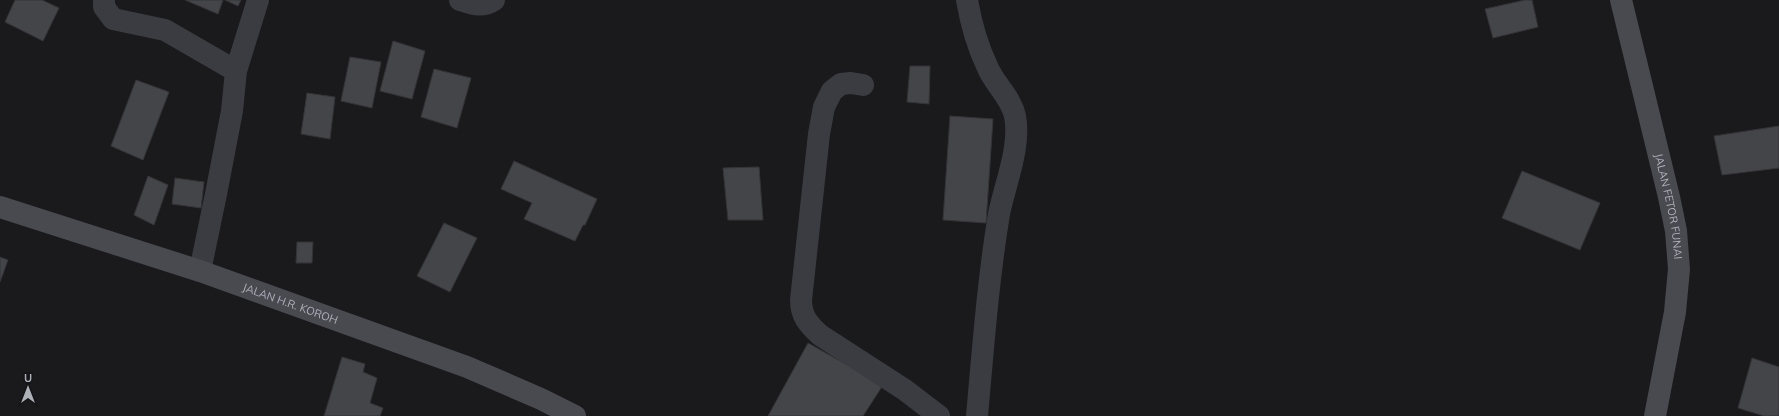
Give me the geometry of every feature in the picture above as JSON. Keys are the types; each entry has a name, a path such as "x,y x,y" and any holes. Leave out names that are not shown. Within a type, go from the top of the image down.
{"main road":[{"name":"JALAN FETOR FUNAI","path":"1621,0 1669,196 1676,231 1679,269 1675,312 1655,416"},
{"name":"JALAN H.R. KOROH","path":"0,207 200,271 467,367 541,399 575,416"}],"street":[{"path":"104,0 104,7 113,19 165,30 236,71"},
{"path":"200,271 232,111 236,71 258,0"},
{"path":"460,0 479,6 490,3 494,0"},
{"path":"966,0 973,30 987,68 1005,94 1015,116 1016,140 999,215 985,329 977,416"},
{"path":"863,85 851,83 840,84 832,91 824,107 819,134 801,300 803,315 809,324 820,335 905,390 939,416"}],"building":[{"path":"15,0 42,0 59,8 43,41 5,22"},
{"path":"185,0 223,0 218,14"},
{"path":"225,0 241,0 238,6"},
{"path":"1525,0 1532,0 1538,27 1493,38 1485,9"},
{"path":"393,41 425,51 412,99 380,91"},
{"path":"350,57 381,62 372,108 341,101"},
{"path":"910,66 930,66 929,104 907,102"},
{"path":"434,69 471,78 457,128 421,117"},
{"path":"136,80 169,92 143,160 111,146"},
{"path":"307,93 335,97 330,139 301,134"},
{"path":"950,116 993,119 986,223 943,220"},
{"path":"1779,126 1779,168 1722,175 1714,136"},
{"path":"514,161 597,199 585,225 583,225 575,241 524,219 532,203 501,189"},
{"path":"759,167 763,220 728,220 723,168"},
{"path":"1522,171 1600,203 1580,250 1502,218"},
{"path":"148,176 168,185 154,225 134,215"},
{"path":"175,178 204,182 201,208 172,204"},
{"path":"444,223 477,238 450,292 417,276"},
{"path":"297,242 313,242 312,263 296,263"},
{"path":"0,257 8,260 0,282"},
{"path":"808,343 883,385 863,416 768,416"},
{"path":"342,357 365,364 363,372 377,378 370,403 383,408 380,416 324,416"},
{"path":"1752,358 1779,367 1779,416 1764,416 1738,408"}]}
